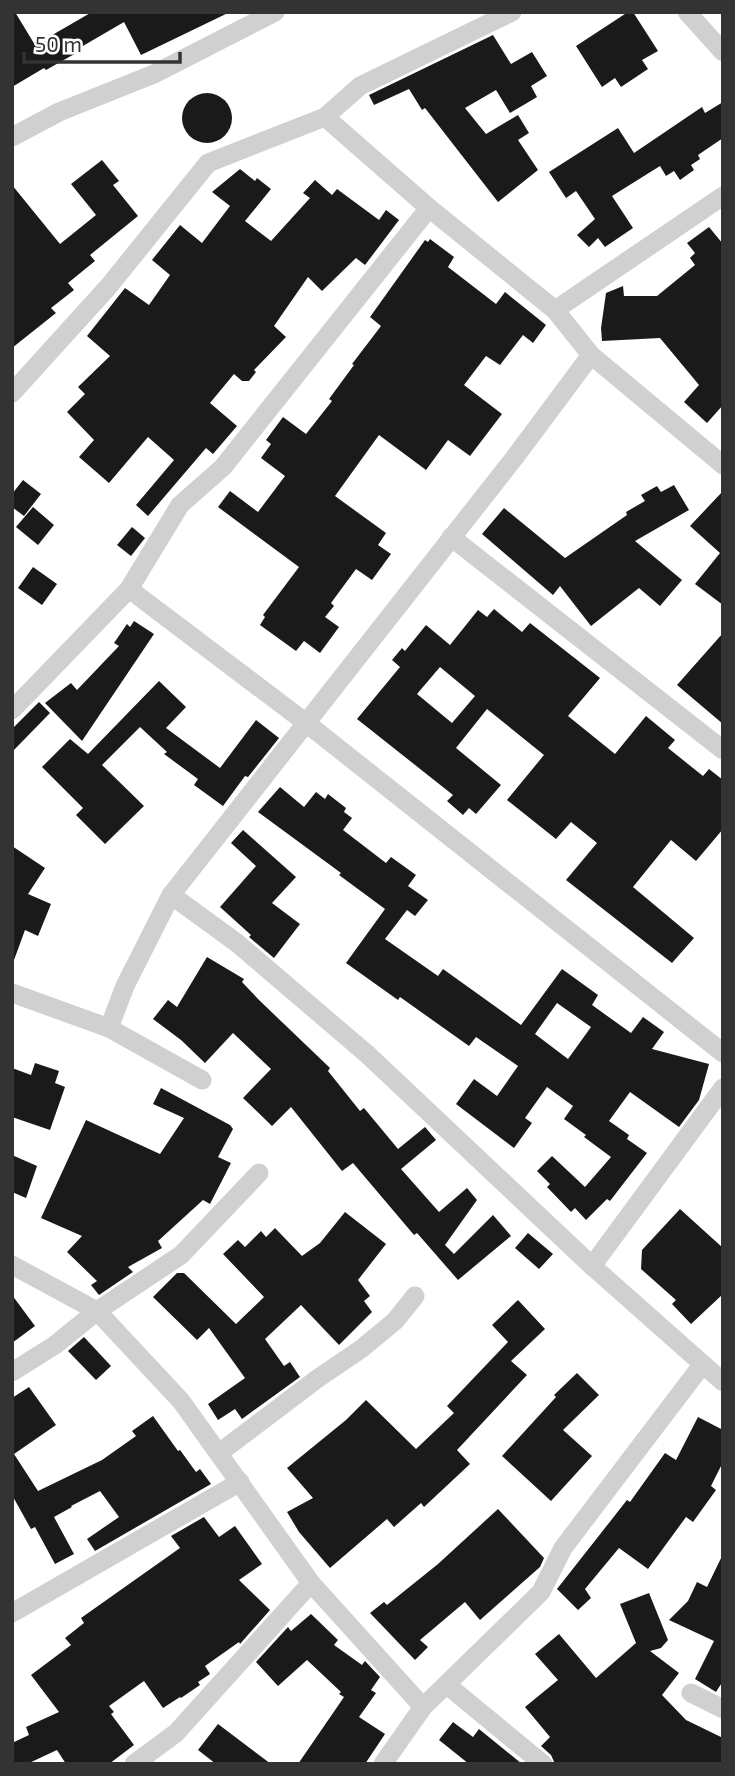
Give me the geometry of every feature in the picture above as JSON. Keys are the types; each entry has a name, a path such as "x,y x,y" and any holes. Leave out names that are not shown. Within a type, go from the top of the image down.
{"street":[{"path":"12,136 59,112 154,74 275,12"},
{"path":"12,393 109,286 208,163 326,117 360,86 512,12"},
{"path":"687,12 723,52"},
{"path":"326,117 429,208 555,310 591,355 723,465"},
{"path":"555,310 723,196"},
{"path":"12,710 129,589 180,505 223,467 429,208"},
{"path":"109,1028 125,986 170,895 591,355"},
{"path":"451,537 723,750"},
{"path":"129,589 305,722 723,1053"},
{"path":"170,895 237,943 367,1054 593,1266 723,1382"},
{"path":"12,993 109,1028 202,1080"},
{"path":"593,1266 723,1088"},
{"path":"12,1372 55,1345 97,1311 181,1255 260,1173"},
{"path":"12,1265 97,1311 181,1401 312,1583 423,1707"},
{"path":"219,1453 361,1349 395,1321 415,1296"},
{"path":"383,1764 423,1707 541,1592 562,1548 702,1366"},
{"path":"12,1613 240,1482"},
{"path":"134,1764 176,1733 312,1583"},
{"path":"447,1685 543,1764"},
{"path":"691,1693 723,1709"}],"building":[{"path":"12,12 15,12 35,45 92,12 230,12 141,55 124,22 76,50 78,52 12,87"},
{"path":"628,12 633,12 658,51 642,60 648,69 621,87 615,78 602,87 576,46"},
{"path":"493,35 511,64 532,52 547,76 531,86 537,97 510,113 496,90 465,108 486,134 518,115 529,133 518,140 538,170 498,202 425,108 422,110 409,89 374,105 369,95"},
{"path":"207,93 224,101 232,118 224,135 207,143 190,135 182,118 190,101"},
{"path":"723,102 723,138 698,155 700,159 691,165 694,170 680,180 674,171 666,176 660,166 612,196 633,228 605,247 598,238 589,247 577,235 595,219 576,191 566,198 549,172 618,128 634,153 702,107 705,113"},
{"path":"102,160 119,181 113,185 138,216 90,255 95,261 68,283 74,290 51,308 56,313 12,348 12,185 60,244 96,215 71,184"},
{"path":"240,169 271,189 245,221 271,241 310,198 303,193 315,180 332,195 337,189 379,220 386,210 399,220 365,265 356,258 322,291 308,277 274,326 286,337 254,370 256,372 249,381 242,381 234,374 210,403 237,426 213,454 206,448 148,516 136,505 174,460 148,437 109,483 79,457 94,440 67,412 85,394 78,387 110,356 87,336 125,288 149,305 170,275 152,260 180,225 202,243 230,206 212,192"},
{"path":"709,227 723,244 723,405 707,423 684,402 699,385 660,338 602,341 601,328 606,293 623,286 624,296 657,296 695,265 690,258 695,253 687,243"},
{"path":"430,239 454,257 448,267 496,304 505,292 546,325 533,343 523,335 500,365 486,356 464,385 502,414 470,456 448,440 426,470 379,435 335,496 386,533 378,545 391,554 372,580 356,569 331,603 334,606 325,617 339,627 320,653 304,641 296,651 260,625 265,617 263,615 299,567 218,507 230,491 258,512 285,476 261,458 271,444 266,440 283,417 306,434 332,401 329,399 381,326 370,317 425,240 428,242"},
{"path":"23,480 41,494 24,516 12,507 12,494"},
{"path":"674,485 689,510 635,541 682,580 660,606 639,588 591,626 560,586 553,595 482,534 504,508 565,558 645,501 641,495 657,486 661,492"},
{"path":"723,491 723,605 695,584 720,553 690,526"},
{"path":"33,507 54,525 38,545 16,527"},
{"path":"132,527 145,538 131,556 117,545"},
{"path":"33,567 57,584 42,605 18,588"},
{"path":"494,609 522,632 530,623 600,678 568,716 615,754 646,716 675,740 668,748 703,776 709,769 723,780 723,829 696,861 671,840 633,887 694,938 672,963 566,880 597,843 571,822 556,839 507,800 544,755 487,709 456,748 501,785 476,814 469,808 463,815 447,801 453,795 357,719 400,667 392,660 402,648 405,651 426,625 450,645 478,610 487,617","holes":["440,667 475,696 452,723 417,694"]},
{"path":"134,621 154,634 82,741 45,703 71,683 77,690 119,646 114,643 127,624 130,627"},
{"path":"723,633 723,724 677,685"},
{"path":"159,681 186,707 166,728 220,768 256,720 279,738 223,806 194,785 198,779 164,754 167,752 140,727 102,765 144,806 105,844 76,815 83,808 42,767 70,739 88,754"},
{"path":"39,702 50,713 12,752 12,729"},
{"path":"280,787 304,807 316,792 325,799 328,794 346,808 344,812 352,818 343,830 386,863 391,857 416,875 408,886 428,900 415,916 407,910 385,939 438,976 443,969 521,1025 562,969 598,995 592,1005 631,1033 643,1017 664,1032 652,1049 709,1064 699,1100 679,1127 630,1092 609,1121 629,1135 627,1139 647,1153 610,1201 607,1199 586,1220 575,1208 571,1212 547,1187 550,1184 537,1171 552,1156 585,1187 611,1157 564,1119 573,1106 547,1087 525,1118 532,1123 514,1148 456,1104 474,1079 497,1096 518,1066 476,1037 469,1046 346,963 385,909 258,812","holes":["557,1003 591,1027 568,1059 535,1034"]},
{"path":"243,830 296,877 272,903 300,924 274,958 220,907 256,866 231,843"},
{"path":"12,846 45,868 28,894 51,904 38,936 25,930 14,960"},
{"path":"207,957 244,979 242,982 259,1000 330,1068 328,1071 360,1111 364,1108 398,1149 425,1127 436,1140 401,1169 439,1212 467,1188 477,1200 445,1245 454,1254 493,1215 511,1236 458,1280 417,1233 414,1235 353,1163 342,1171 291,1107 272,1126 243,1098 271,1069 233,1033 205,1063 153,1019 168,1000 177,1007"},
{"path":"35,1063 59,1071 55,1083 65,1087 50,1130 12,1117 12,1068 31,1075"},
{"path":"161,1088 230,1125 233,1129 218,1157 231,1163 210,1204 203,1200 158,1241 162,1248 128,1267 133,1272 99,1295 91,1285 97,1281 67,1252 82,1236 41,1218 86,1120 160,1154 184,1118 153,1104"},
{"path":"12,1155 37,1166 26,1198 12,1192"},
{"path":"680,1209 723,1248 723,1294 691,1324 672,1304 676,1300 641,1269 642,1250"},
{"path":"345,1212 386,1244 358,1280 370,1296 364,1301 372,1312 339,1345 301,1305 265,1339 284,1366 290,1362 300,1377 242,1419 235,1409 218,1420 208,1404 245,1378 209,1328 197,1340 153,1297 177,1273 184,1273 236,1324 264,1297 223,1254 238,1240 245,1247 261,1231 266,1237 275,1228 302,1256 320,1243"},
{"path":"528,1233 553,1254 539,1269 515,1248"},
{"path":"12,1295 35,1326 12,1343"},
{"path":"518,1300 545,1329 511,1361 527,1375 457,1450 470,1464 424,1507 421,1503 394,1527 387,1519 330,1568 299,1532 287,1512 313,1498 287,1468 346,1420 366,1400 416,1449 454,1413 447,1406 508,1342 492,1325"},
{"path":"84,1337 111,1366 96,1380 68,1351"},
{"path":"577,1373 599,1395 563,1430 592,1456 551,1501 502,1456 556,1397 554,1395"},
{"path":"29,1387 56,1425 14,1454 38,1491 102,1460 136,1436 132,1431 153,1416 178,1451 180,1450 196,1472 200,1469 211,1484 95,1551 87,1539 119,1517 100,1491 54,1517 74,1554 55,1564 35,1527 31,1529 12,1495 12,1398"},
{"path":"698,1417 723,1430 723,1462 711,1486 716,1490 693,1522 686,1517 648,1569 619,1548 585,1589 591,1598 578,1610 557,1589 627,1500 630,1502 665,1453 676,1460"},
{"path":"498,1509 544,1558 540,1567 480,1620 465,1602 420,1640 428,1647 415,1660 370,1613 384,1602 387,1605 438,1564"},
{"path":"204,1517 219,1537 235,1526 262,1564 239,1580 270,1610 240,1644 239,1642 205,1666 210,1674 181,1698 163,1708 144,1681 109,1706 114,1712 111,1714 134,1745 109,1764 66,1764 57,1750 27,1764 12,1764 12,1743 29,1735 26,1727 59,1712 31,1675 71,1645 65,1638 84,1623 81,1618 180,1548 171,1536"},
{"path":"723,1554 723,1681 716,1692 695,1679 714,1641 669,1620 688,1601 697,1582 707,1587"},
{"path":"649,1593 668,1640 661,1648 650,1651 679,1673 662,1695 686,1720 723,1738 723,1764 555,1764 551,1755 541,1746 550,1737 525,1707 558,1680 535,1654 559,1634 596,1678 636,1643 620,1604"},
{"path":"311,1614 338,1640 334,1645 362,1665 365,1661 380,1677 371,1690 376,1693 359,1717 385,1734 365,1764 298,1764 344,1697 307,1660 278,1686 256,1662 288,1627 291,1631"},
{"path":"453,1722 473,1737 479,1729 522,1764 469,1764 439,1740"},
{"path":"218,1724 271,1764 216,1764 198,1750"}]}
